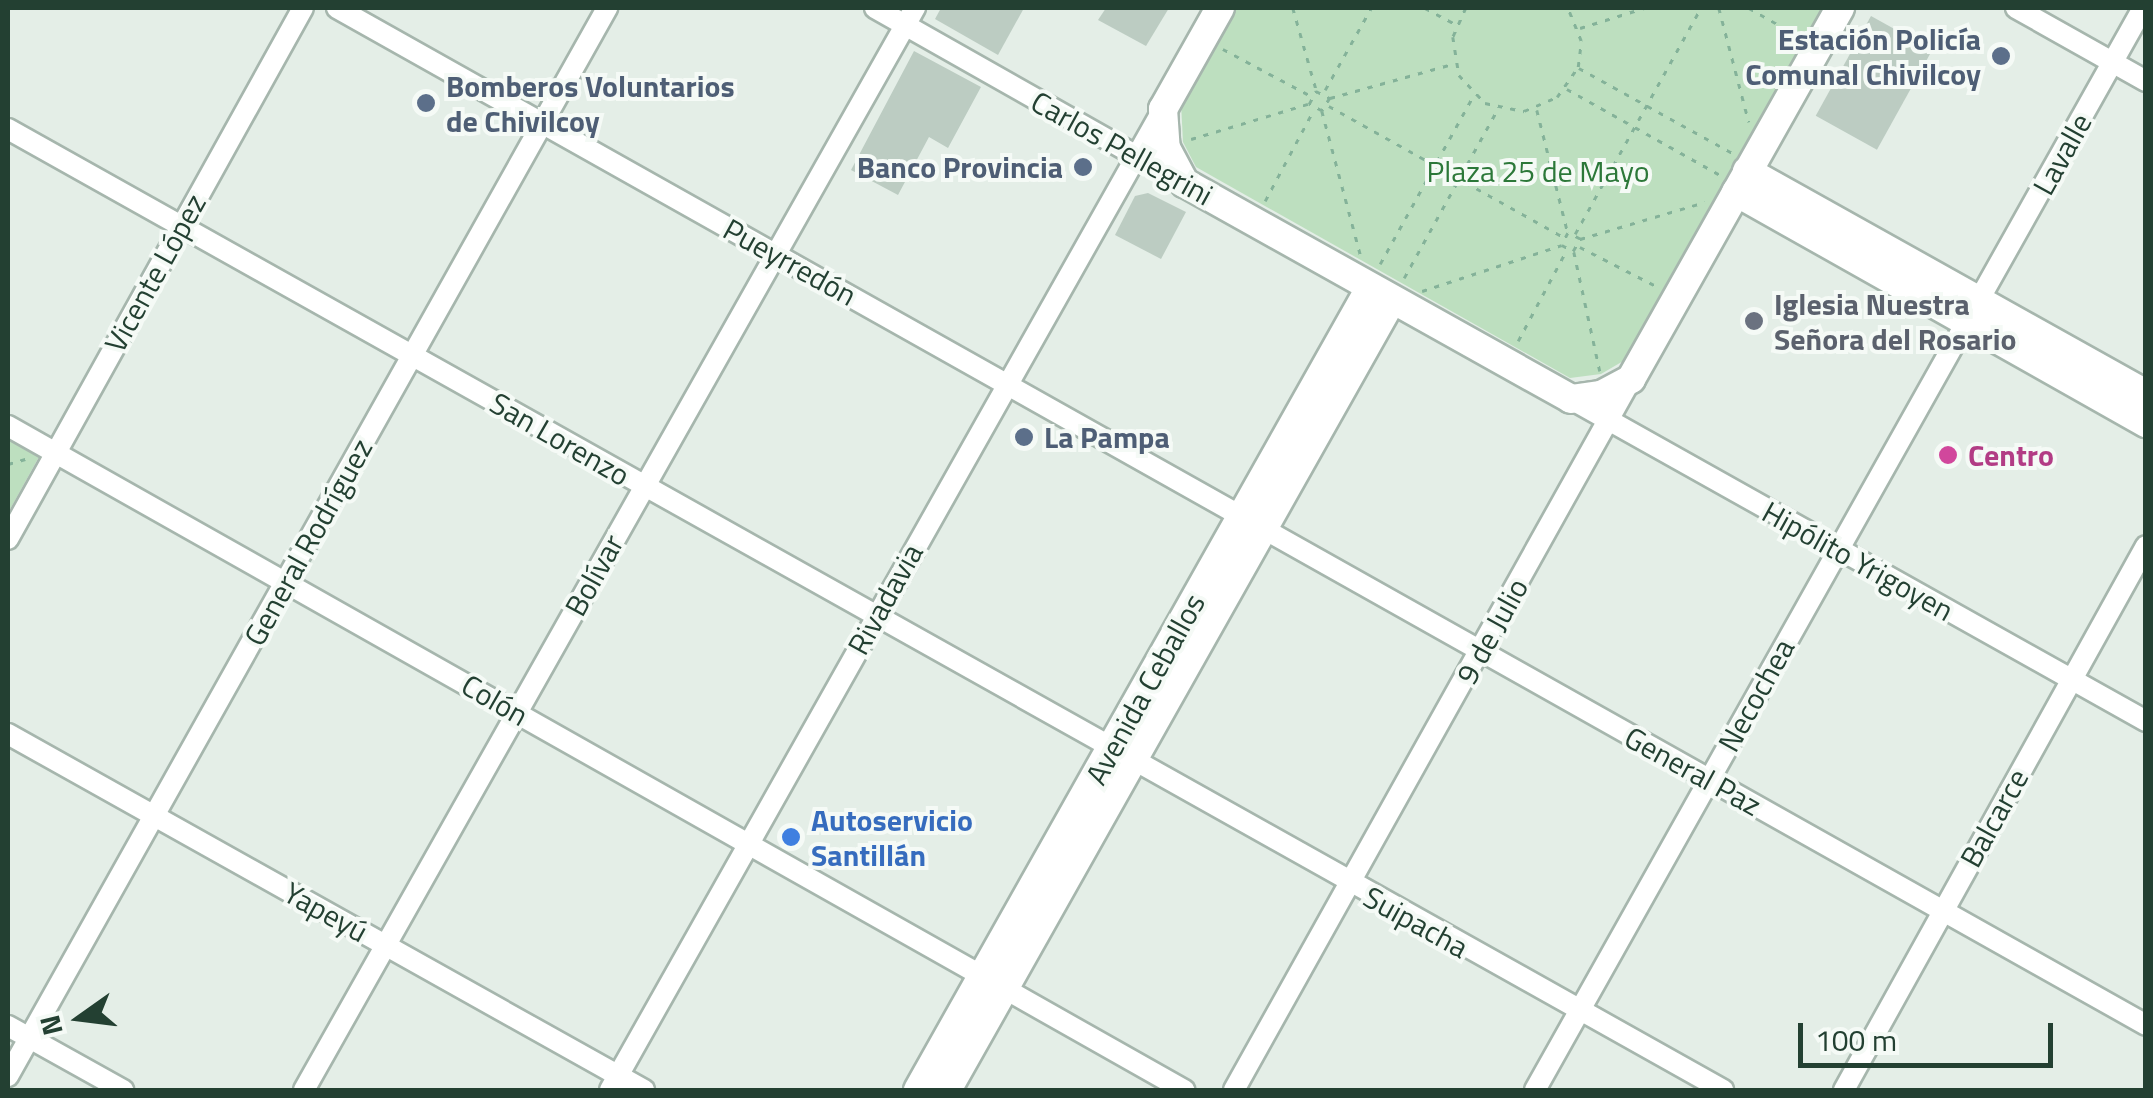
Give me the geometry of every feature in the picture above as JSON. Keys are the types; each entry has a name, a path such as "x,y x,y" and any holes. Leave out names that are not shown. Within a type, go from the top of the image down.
{"main road":[{"name":"9 de Julio","path":"1621,372 1731,179 1840,8"},
{"name":"Rivadavia","path":"1163,110 1223,21"},
{"path":"1163,110 1166,148 1185,183"},
{"path":"1731,179 1974,312 2146,394"},
{"name":"Carlos Pellegrini","path":"1185,183 1388,289"},
{"name":"Hipólito Yrigoyen","path":"1388,289 1572,399"},
{"name":"Avenida Ceballos","path":"918,1090 993,982 1388,289"},
{"path":"1974,312 2146,423"},
{"path":"1572,399 1601,395 1621,372"},
{"name":"Avenida Ceballos","path":"947,1090 993,982"}],"street":[{"name":"Vicente López","path":"8,539 47,455 303,8"},
{"name":"Pueyrredón","path":"337,8 1251,524"},
{"name":"General Rodríguez","path":"8,1076 607,8"},
{"name":"Carlos Pellegrini","path":"875,8 910,16 1137,158 1185,183"},
{"path":"2016,8 2146,80"},
{"name":"Lavalle","path":"1974,312 2144,8"},
{"name":"Bolívar","path":"304,1090 910,16"},
{"name":"Rivadavia","path":"614,1083 1163,110"},
{"name":"San Lorenzo","path":"8,129 876,614 1121,756"},
{"name":"Necochea","path":"1535,1090 1974,312"},
{"name":"9 de Julio","path":"1234,1090 1353,887 1610,421 1621,372"},
{"name":"Hipólito Yrigoyen","path":"1572,399 2146,722"},
{"name":"Colón","path":"8,426 47,455 288,581 1184,1090"},
{"name":"General Paz","path":"1251,524 2146,1025"},
{"name":"Balcarce","path":"1844,1090 2146,546"},
{"name":"Yapeyú","path":"8,734 386,946 614,1083 644,1090"},
{"name":"Suipacha","path":"1121,756 1723,1090"},
{"path":"8,1026 123,1090"}],"path":[{"path":"1293,8 1316,91"},
{"path":"1324,92 1371,8"},
{"path":"1424,8 1456,24"},
{"path":"1466,8 1456,24 1455,64 1473,94 1498,108 1537,108 1566,88 1578,67 1578,28 1568,8"},
{"path":"1578,28 1644,8"},
{"path":"1576,234 1701,8"},
{"path":"1718,8 1751,129"},
{"path":"1749,8 1802,39"},
{"path":"1223,21 1220,47 1310,96"},
{"path":"1330,98 1455,64"},
{"path":"1578,67 1646,106 1731,179"},
{"path":"1566,88 1731,179"},
{"path":"1316,91 1330,98 1329,106 1322,111 1309,104 1316,91"},
{"path":"1388,289 1378,268 1473,94"},
{"path":"1187,140 1309,104"},
{"path":"1329,106 1563,237"},
{"path":"1388,289 1498,108"},
{"path":"1537,108 1568,232"},
{"path":"1248,194 1264,203 1314,110"},
{"path":"1322,111 1362,258 1346,249"},
{"path":"1184,131 1190,150"},
{"path":"1580,239 1731,179"},
{"path":"1568,232 1580,239 1573,251 1562,244 1568,232"},
{"path":"1388,289 1421,291 1562,244"},
{"path":"1579,246 1661,289"},
{"path":"1530,352 1516,345 1567,250"},
{"path":"1573,251 1600,371"},
{"path":"1421,291 1437,300"},
{"path":"1586,374 1621,372"},
{"path":"8,464 47,455"}],"green space":[{"name":"Plaza 25 de Mayo","path":"1234,8 1823,8 1625,360 1601,374 1570,378 1196,167 1183,142 1181,103"},
{"path":"8,437 40,455 8,513"}],"building":[{"path":"941,8 1024,8 998,55 935,19"},
{"path":"1106,8 1169,8 1146,46 1098,20"},
{"path":"1871,16 1932,50 1877,150 1816,116"},
{"path":"914,51 981,87 948,148 929,137 898,195 851,170"},
{"path":"1148,193 1186,212 1161,259 1115,235 1135,196"}],"place":[{"name":"Estación Policía Comunal Chivilcoy","path":"2001,56"},
{"name":"Bomberos Voluntarios de Chivilcoy","path":"426,103"},
{"name":"Banco Provincia","path":"1083,167"},
{"name":"Iglesia Nuestra Señora del Rosario","path":"1754,321"},
{"name":"La Pampa","path":"1024,437"},
{"name":"Centro","path":"1948,455"},
{"name":"Autoservicio Santillán","path":"791,837"}]}
